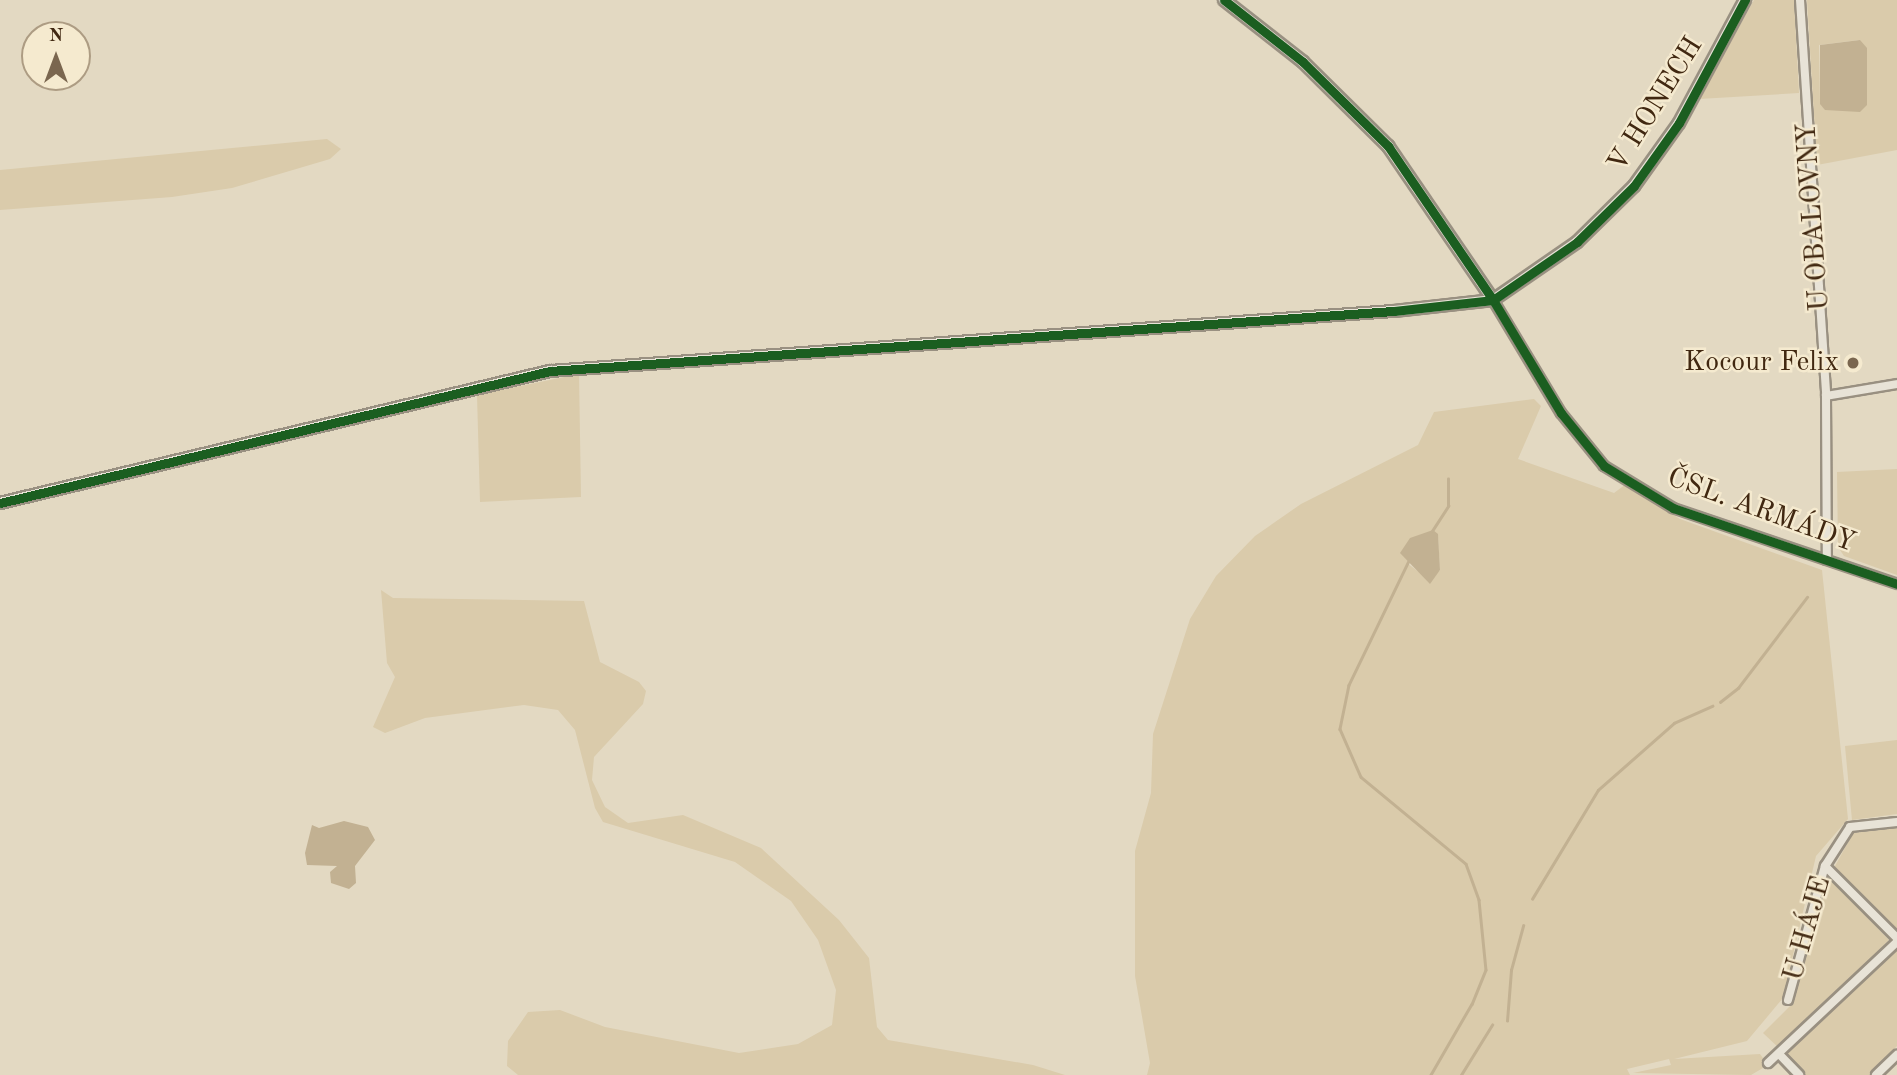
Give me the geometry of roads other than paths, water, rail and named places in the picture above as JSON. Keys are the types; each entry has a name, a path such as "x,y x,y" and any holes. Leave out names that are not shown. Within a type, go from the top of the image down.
{"street":[{"path":"0,503 561,369 1380,312 1493,300 1388,146 1303,62 1224,0"},
{"name":"V HONECH","path":"1493,300 1577,242 1634,186 1679,123 1745,0"},
{"name":"U OBALOVNY","path":"1800,0 1826,396 1827,561"},
{"name":"ČSL. ARMÁDY","path":"1493,300 1567,422 1604,466 1673,508 1897,584"},
{"path":"1826,396 1897,384"},
{"name":"U HÁJE","path":"1788,1000 1825,866 1850,827 1897,822"},
{"path":"1768,1063 1897,940 1825,866"},
{"path":"1779,1054 1799,1075"},
{"path":"1876,1075 1897,1055"}],"waterway":[{"path":"1432,531 1448,506 1448,479"},
{"path":"1409,561 1349,685 1340,729 1361,777 1466,864 1479,900 1486,970 1472,1004 1431,1075"},
{"path":"1720,702 1738,688 1807,597"},
{"path":"1532,899 1598,790 1674,723 1712,706"},
{"path":"1507,1021 1511,970 1523,926"},
{"path":"1461,1075 1492,1025"}],"place":[{"name":"Kocour Felix","path":"1853,363"}]}
